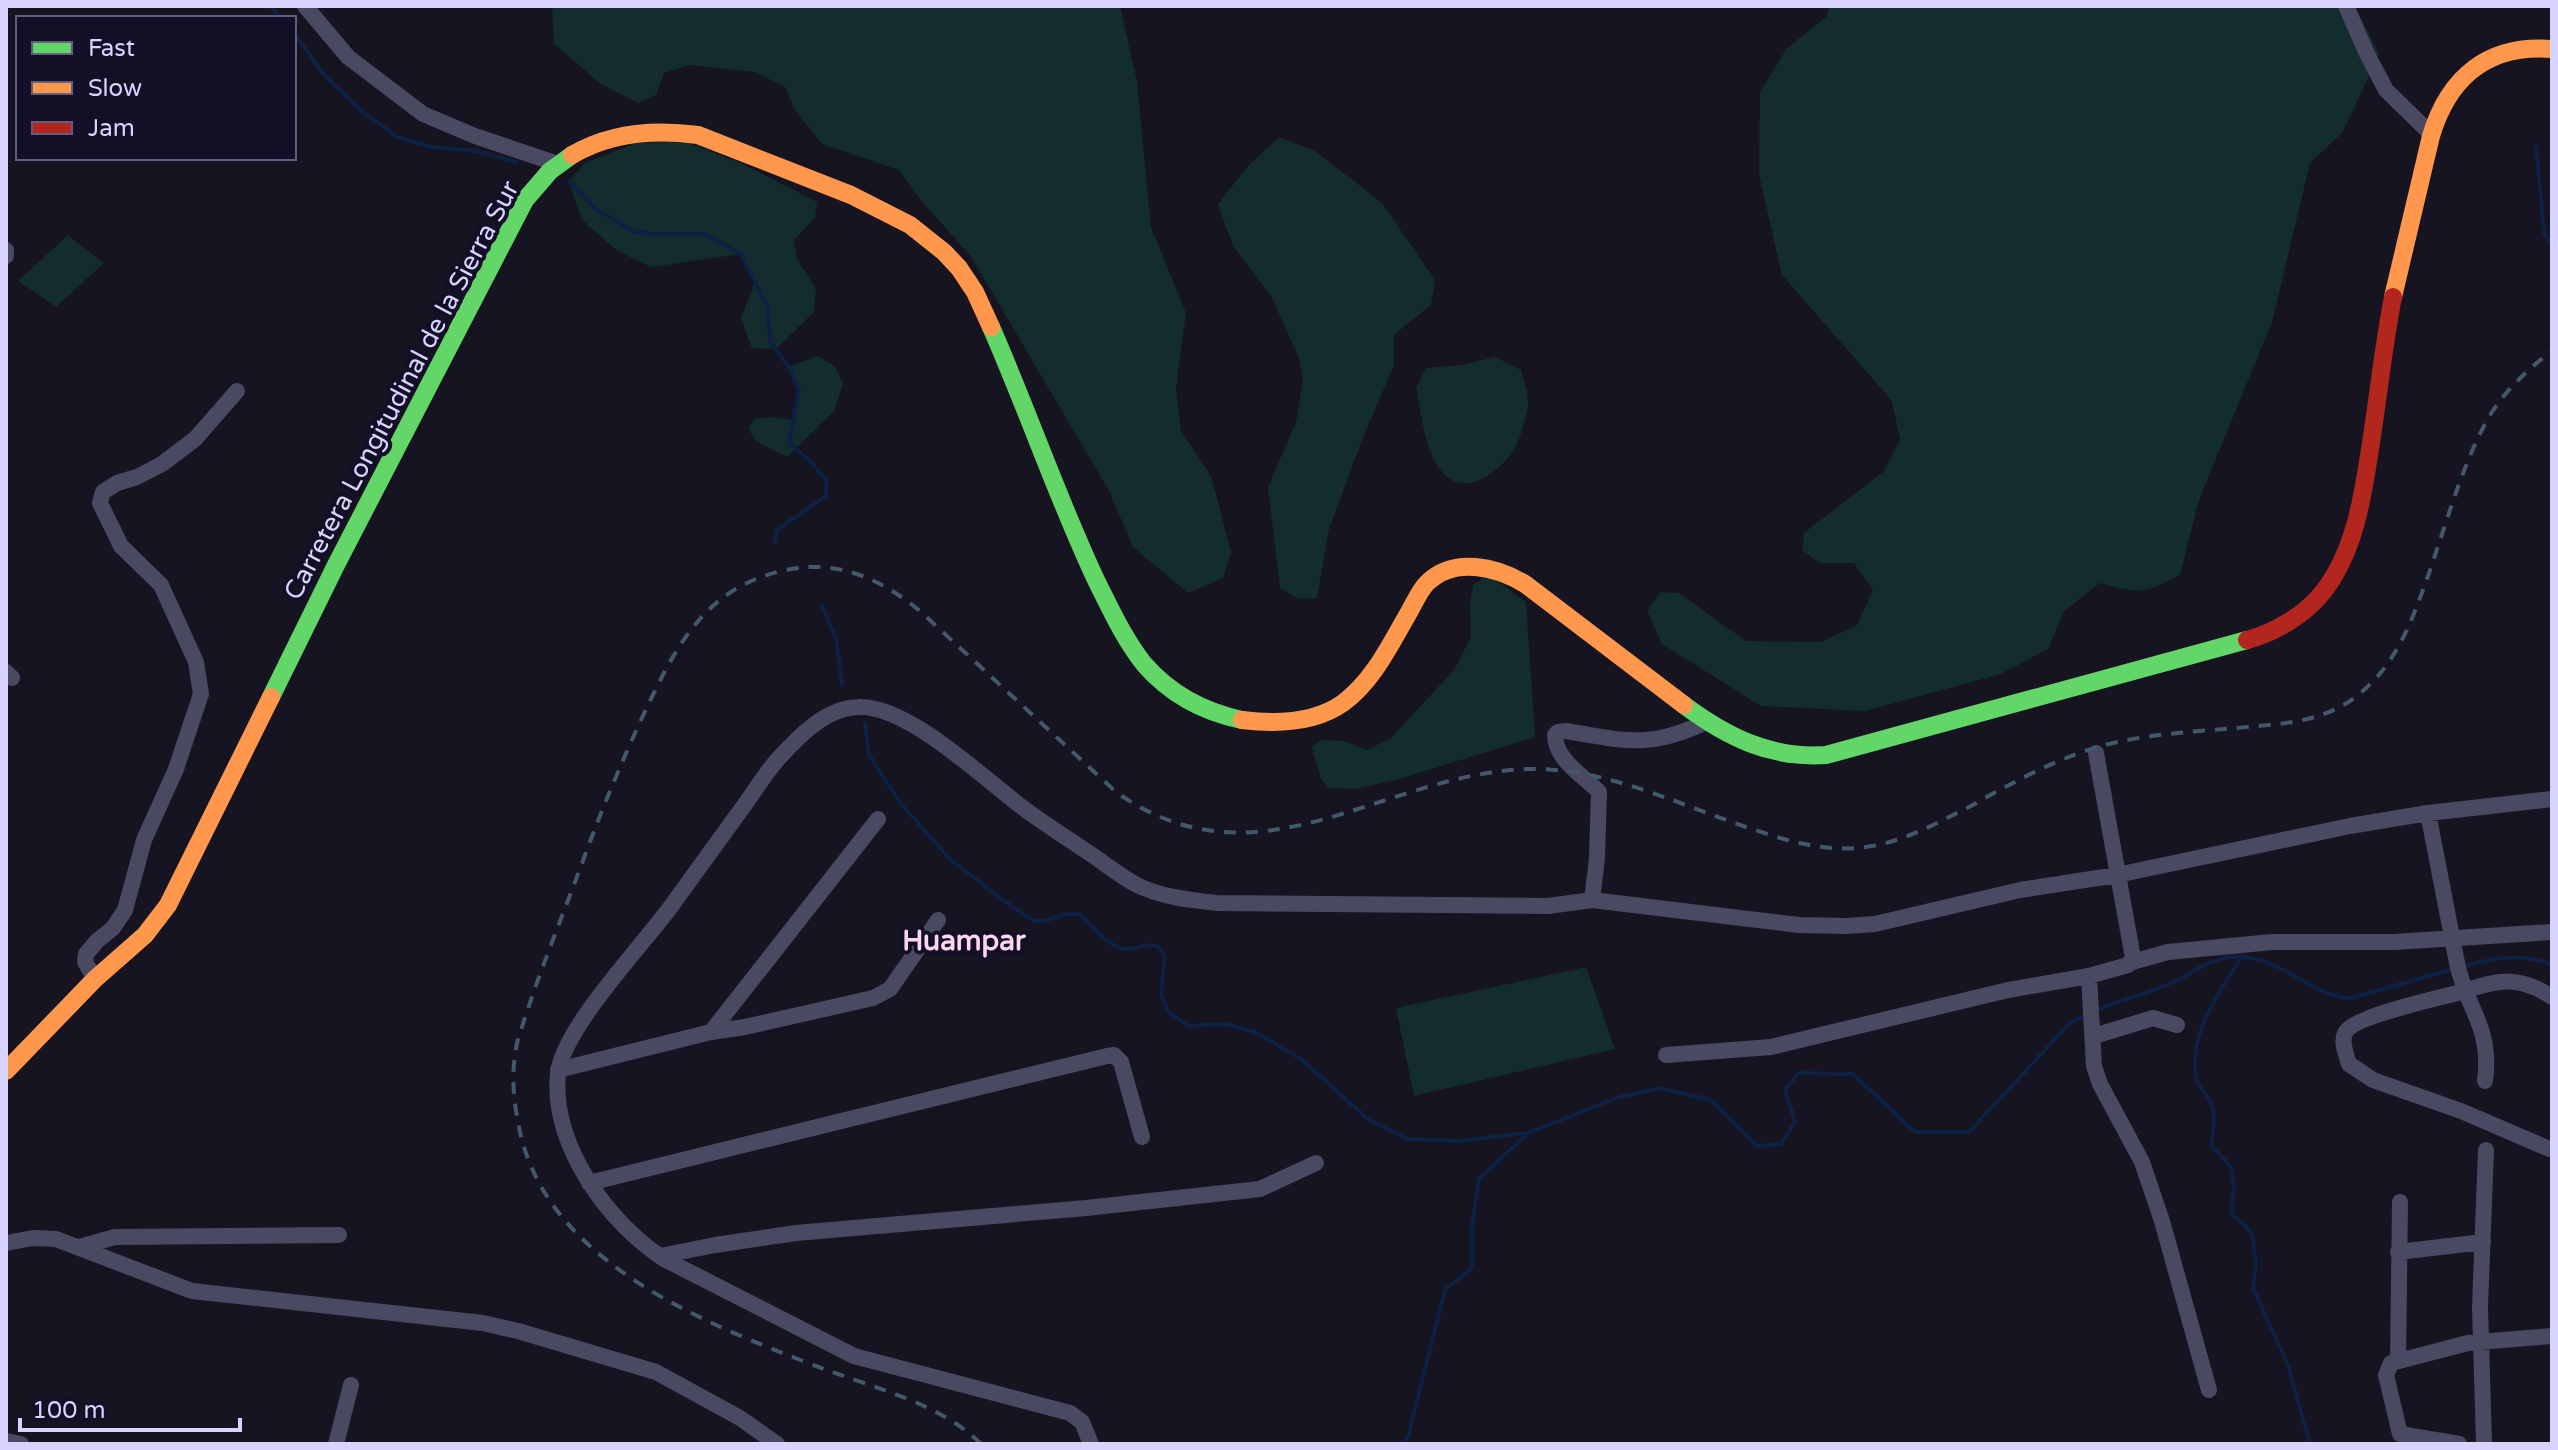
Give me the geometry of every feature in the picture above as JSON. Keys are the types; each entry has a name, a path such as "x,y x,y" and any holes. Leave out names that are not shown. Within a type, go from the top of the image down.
{"highway":[{"name":"Carretera Longitudinal de la Sierra Sur","path":"6,1071 95,979 145,935 168,905 343,551 525,200 558,164 595,144 631,133 670,130 698,135 876,205 943,250 977,296 1083,554 1116,619 1148,669 1173,690 1208,711 1250,721 1278,723 1323,712 1344,702 1362,685 1427,583 1456,567 1476,567 1497,570 1516,579 1706,722 1747,743 1776,753 1808,757 1838,753 2262,636 2301,614 2327,588 2341,561 2360,505 2388,327 2407,234 2438,115 2451,90 2474,68 2522,47 2552,49"}],"street":[{"path":"305,6 348,57 423,114 475,136 558,164"},
{"path":"2346,6 2386,90 2432,135"},
{"path":"6,250 6,256"},
{"path":"95,979 85,962 86,954 113,928 125,910 144,840 176,769 201,694 196,662 167,596 147,569 121,546 100,503 103,492 162,464 195,439 237,391"},
{"path":"1091,1444 1082,1422 1070,1413 854,1356 660,1256 617,1220 589,1183 570,1141 558,1099 558,1070 565,1048 612,980 662,919 778,759 822,718 836,711 859,706 881,710 918,727 1029,812 1136,885 1175,898 1217,903 1548,906 1592,900 1799,925 1875,924 2020,890 2117,875 2350,826 2428,813 2552,799"},
{"path":"1592,900 1599,792 1576,773 1556,746 1555,735 1566,731 1649,742 1683,733 1706,722"},
{"path":"2096,753 2132,962"},
{"path":"2428,813 2465,991 2484,1035 2485,1081"},
{"path":"711,1032 878,819"},
{"path":"558,1070 711,1032 873,998 890,989 938,920"},
{"path":"1666,1055 1771,1047 2008,990 2090,983 2132,962 2168,952 2272,942 2394,942 2552,932"},
{"path":"2552,997 2535,987 2509,980 2486,983 2350,1026 2344,1039 2349,1064 2373,1080 2461,1111 2552,1150"},
{"path":"2090,983 2094,1066 2100,1084 2142,1162 2162,1221 2209,1390"},
{"path":"2093,1032 2153,1018 2177,1025"},
{"path":"589,1183 1114,1055 1121,1062 1142,1137"},
{"path":"2484,1444 2481,1341 2486,1150"},
{"path":"660,1256 796,1233 1086,1208 1260,1189 1316,1163"},
{"path":"2398,1361 2400,1202"},
{"path":"79,1247 115,1237 339,1235"},
{"path":"6,1243 33,1238 56,1239 192,1291 483,1323 518,1331 656,1372 740,1418 777,1444"},
{"path":"2398,1252 2483,1242"},
{"path":"2459,1444 2401,1439 2386,1375 2391,1363 2481,1341 2552,1336"},
{"path":"336,1444 351,1385"},
{"path":"6,1441 21,1444"}],"green space":[{"path":"552,6 1120,6 1137,82 1151,227 1186,313 1176,388 1181,431 1211,476 1231,552 1223,578 1188,593 1133,547 1108,489 970,255 923,203 899,170 822,144 795,110 785,87 755,72 690,65 664,73 656,95 638,103 601,84 554,44"},
{"path":"1830,6 2355,6 2379,54 2343,132 2310,163 2272,322 2199,500 2180,575 2142,590 2100,583 2064,611 2048,649 2001,674 1865,711 1761,706 1662,644 1647,611 1660,592 1679,593 1746,641 1821,642 1857,625 1873,590 1854,563 1819,563 1802,550 1804,533 1884,471 1900,440 1892,401 1782,275 1759,175 1760,92 1787,48 1826,17"},
{"path":"1279,137 1315,151 1382,203 1435,280 1431,305 1394,335 1394,365 1329,529 1317,598 1299,599 1280,588 1268,487 1296,422 1303,381 1299,358 1271,296 1233,246 1218,204 1248,166"},
{"path":"684,141 741,163 817,202 815,218 794,240 797,259 816,289 814,312 776,349 752,348 741,318 755,282 741,254 651,267 616,250 582,220 569,181 585,163 636,143"},
{"path":"68,235 104,263 56,307 18,281"},
{"path":"817,356 835,366 843,384 834,411 787,457 757,442 748,429 754,419 772,417 792,420 799,390 789,367"},
{"path":"1495,357 1521,370 1528,402 1521,433 1515,448 1493,472 1474,482 1454,481 1445,475 1432,456 1416,388 1426,368 1461,365"},
{"path":"1488,574 1526,602 1535,737 1399,779 1355,789 1328,788 1321,779 1312,747 1320,740 1344,741 1367,750 1391,738 1454,670 1471,637 1473,585"},
{"path":"1586,967 1615,1049 1414,1096 1396,1008"}],"waterway":[{"path":"270,6 279,16"},
{"path":"296,36 324,75 359,109 397,137 431,147 476,151 516,162"},
{"path":"2536,144 2544,233 2552,245"},
{"path":"569,181 597,210 634,231 705,234 741,254 768,308 770,341 789,367 799,390 789,443 827,481 826,496 777,530 774,542"},
{"path":"822,605 836,639 842,685"},
{"path":"865,723 869,755 901,804 950,859 1034,921 1080,914 1102,936 1121,948 1159,947 1165,957 1161,994 1169,1013 1189,1026 1223,1024 1253,1031 1301,1059 1369,1120 1407,1139 1460,1141 1526,1133"},
{"path":"2242,956 2201,1029 2195,1061 2196,1077 2213,1108 2212,1146 2231,1167 2234,1187 2231,1214 2252,1235 2256,1263 2253,1288 2288,1365 2310,1444"},
{"path":"2095,1011 2164,986 2227,957 2255,959 2330,994 2351,998 2453,969"},
{"path":"2462,967 2507,958 2530,959 2552,965"},
{"path":"1401,1444 1408,1437 1445,1290 1472,1268 1472,1226 1479,1179 1528,1133 1619,1097 1660,1088 1711,1100 1757,1146 1781,1144 1795,1122 1785,1090 1798,1073 1853,1074 1915,1132 1969,1132 2071,1022 2087,1015"}],"railway":[{"path":"981,1444 965,1430 927,1408 731,1332 683,1309 638,1282 596,1252 561,1216 535,1175 519,1127 514,1085 517,1043 602,810 641,720 679,646 712,606 733,591 757,578 805,567 841,570 874,581 920,611 1116,792 1169,820 1220,832 1270,830 1320,820 1473,776 1527,769 1556,770 1612,780 1776,837 1829,848 1857,848 1887,843 1915,833 2033,773 2101,746 2151,736 2268,725 2316,717 2358,695 2383,670 2401,642 2427,579 2464,471 2492,412 2519,379 2552,351"}],"traffic: fast":[{"path":"271,697 525,200 550,171 572,155"},
{"path":"991,327 1082,549 1130,644 1154,675 1176,693 1201,707 1242,720"},
{"path":"1684,705 1750,744 1787,753 1826,755 2247,640"}],"traffic: slow":[{"path":"2393,297 2431,136 2449,96 2475,68 2491,59 2509,52 2552,49"},
{"path":"572,155 602,141 633,134 665,132 698,135 851,195 910,225 944,252 975,292 991,327"},
{"path":"1242,720 1268,722 1307,718 1343,703 1380,662 1424,586 1438,575 1462,567 1489,569 1525,584 1684,705"},
{"path":"6,1071 95,979 145,935 168,905 271,697"}],"traffic: jam":[{"path":"2247,640 2278,628 2307,608 2323,592 2344,557 2362,497 2393,297"}],"district":[{"name":"Huampar","path":"964,940"}]}
